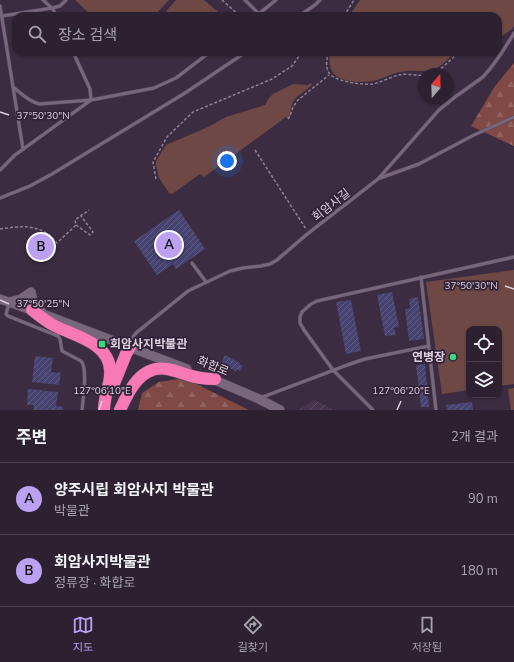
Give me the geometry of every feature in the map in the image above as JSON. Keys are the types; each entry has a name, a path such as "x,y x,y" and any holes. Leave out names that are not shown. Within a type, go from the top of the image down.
{"highway":[{"path":"32,310 52,324 88,341 105,354 109,363 110,376 104,410"},
{"path":"104,410 121,364 130,347"},
{"path":"119,410 129,360 130,347"},
{"path":"119,410 138,378 151,370 166,368 190,376 215,380"}],"main road":[{"path":"9,302 21,299 31,292 35,306 48,316"},
{"name":"화합로","path":"0,299 215,380 280,410"}],"lane":[{"path":"43,0 54,12"},
{"path":"27,12 60,6 66,0"},
{"path":"245,0 255,12"},
{"path":"261,12 276,0"},
{"path":"305,12 320,0"},
{"path":"0,6 23,149"},
{"path":"2,16 12,14"},
{"name":"회암사길","path":"502,54 514,33"},
{"path":"75,56 90,88 91,100"},
{"path":"13,87 31,102 39,104 91,100 154,88 176,78 205,56"},
{"path":"0,198 30,186 52,174 185,93 240,56"},
{"name":"회암사길","path":"130,347 132,338 136,333 188,291 230,271 270,264 277,260 378,179 440,110 483,77 501,56"},
{"path":"0,170 15,155 91,100"},
{"path":"378,179 419,164 474,135 514,117"},
{"path":"373,410 333,370 304,330 300,323 302,312 317,301 514,257"},
{"path":"192,263 206,282"},
{"path":"422,277 436,410"},
{"path":"9,302 6,312 8,316 58,336 62,351 83,362 85,376 82,410"},
{"path":"259,399 365,359 429,346"}],"path":[{"path":"222,0 236,12"},
{"path":"346,12 354,0"},
{"path":"156,179 153,162 167,137 193,112 272,79 292,66 299,56"},
{"path":"328,56 328,70 333,78 359,84 380,82 399,75 418,75"},
{"path":"441,68 455,56"},
{"path":"288,119 298,100 330,74"},
{"path":"255,150 309,233"},
{"path":"76,225 75,220 89,210"},
{"path":"76,225 90,235 93,232 81,216"},
{"path":"0,228 20,227 39,229 51,236 57,242 76,225"}],"shaded area":[{"path":"75,0 169,0 158,12 88,12"},
{"path":"176,0 204,0 218,12 166,12"},
{"path":"360,0 514,0 514,26 502,36 502,12 352,12"},
{"path":"330,56 451,56 436,68 418,68 418,71 403,71 367,82 349,81 339,78 335,75 330,64"},
{"path":"311,83 312,85 294,100 288,119 286,117 204,177 200,174 172,194 169,193 159,178 156,165 156,161 166,145 208,127 226,117 265,105 273,94 293,84 308,85"},
{"name":"연병장","path":"514,270 514,384 502,386 502,326 466,326 466,390 442,394 426,282"},
{"path":"514,388 514,410 511,410 508,389"},
{"path":"314,400 325,405 333,410 299,410"}],"green space":[{"path":"514,63 514,146 471,126 495,86"},
{"path":"184,378 249,410 138,410 142,393 159,382"}],"building":[{"path":"179,210 205,249 176,269 173,264 157,275 134,241"},
{"path":"392,292 399,327 394,328 396,335 385,336 377,295"},
{"path":"418,297 424,339 409,341 405,309 410,308 409,299"},
{"path":"351,300 361,351 346,354 336,302"},
{"path":"225,355 243,366 240,371 237,369 236,371 221,364"},
{"path":"35,356 53,358 51,372 61,373 59,385 32,382"},
{"path":"425,364 429,407 421,407 416,365"},
{"path":"28,389 58,392 56,406 63,407 63,410 33,410 34,405 27,405"},
{"path":"472,402 473,410 447,410 446,405"}],"place":[{"name":"양주시립 회암사지 박물관","path":"169,245"},
{"name":"회암사지박물관","path":"41,247"},
{"name":"회암사지박불관","path":"102,344"},
{"name":"연병장","path":"453,357"}]}
